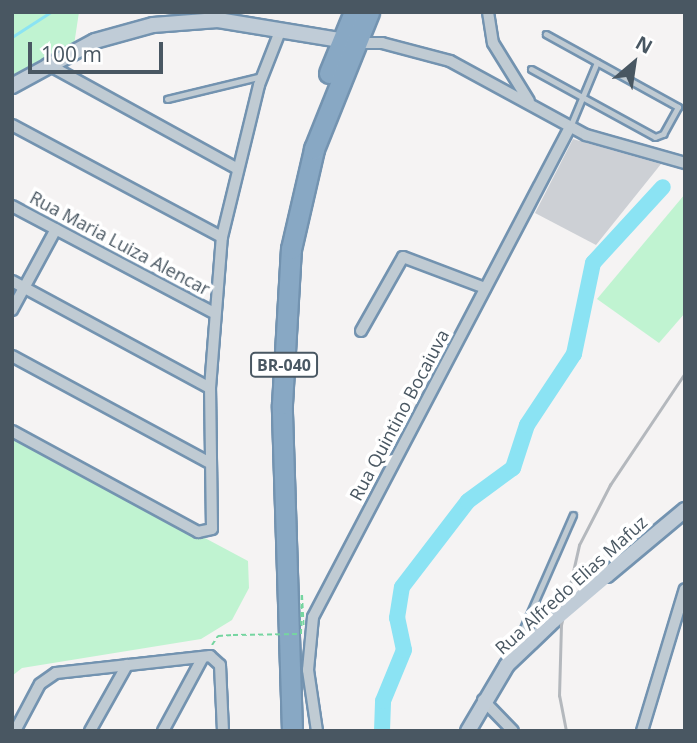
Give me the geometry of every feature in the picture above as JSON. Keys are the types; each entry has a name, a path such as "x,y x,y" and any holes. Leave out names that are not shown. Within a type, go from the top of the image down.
{"highway":[{"name":"BR-040","path":"292,731 282,495 287,287 314,149 354,12"},
{"name":"BR-040","path":"283,731 270,419 274,307 305,149 347,42 369,12"}],"street":[{"path":"488,12 493,43 530,103"},
{"path":"12,86 47,64 96,41 153,25 218,20 347,42 382,43 450,61 570,127 685,163"},
{"path":"12,431 198,532 212,529 212,312 222,237 236,168 262,76 281,29"},
{"path":"47,64 236,168"},
{"path":"12,125 222,237"},
{"name":"Rua Quintino Bocaiuva","path":"317,731 308,670 313,617 570,127"},
{"name":"Rua Maria Luiza Alencar","path":"12,206 212,312"},
{"path":"12,310 56,229"},
{"path":"361,331 403,257 485,288"},
{"path":"12,281 210,388"},
{"path":"12,356 210,463"},
{"name":"Rua Alfredo Elias Mafuz","path":"468,731 483,700 507,665 553,621 685,510"},
{"path":"642,731 681,613 685,589"},
{"path":"163,731 206,656"},
{"path":"15,731 40,684 56,673 206,656 220,665 223,731"},
{"path":"90,731 127,665"},
{"path":"483,700 513,731"}],"lane":[{"path":"531,69 581,100 658,137 678,107 546,34"},
{"path":"570,127 597,62"},
{"path":"167,99 262,76"},
{"path":"507,665 573,515"}],"path":[{"path":"206,656 218,636 300,634 302,596 304,628"}],"green space":[{"path":"12,12 79,12 74,45 12,75"},
{"path":"685,194 685,313 659,343 597,299"},
{"path":"12,435 248,561 249,588 232,620 201,639 22,668 12,676"}],"building":[{"path":"573,139 661,164 596,245 535,213"}],"waterway":[{"path":"12,37 51,12"},
{"path":"382,731 383,701 404,650 397,618 402,587 468,501 513,468 527,425 574,354 593,263 663,187"}],"railway":[{"path":"566,731 559,696 561,625 579,545 610,485 685,373"}]}
